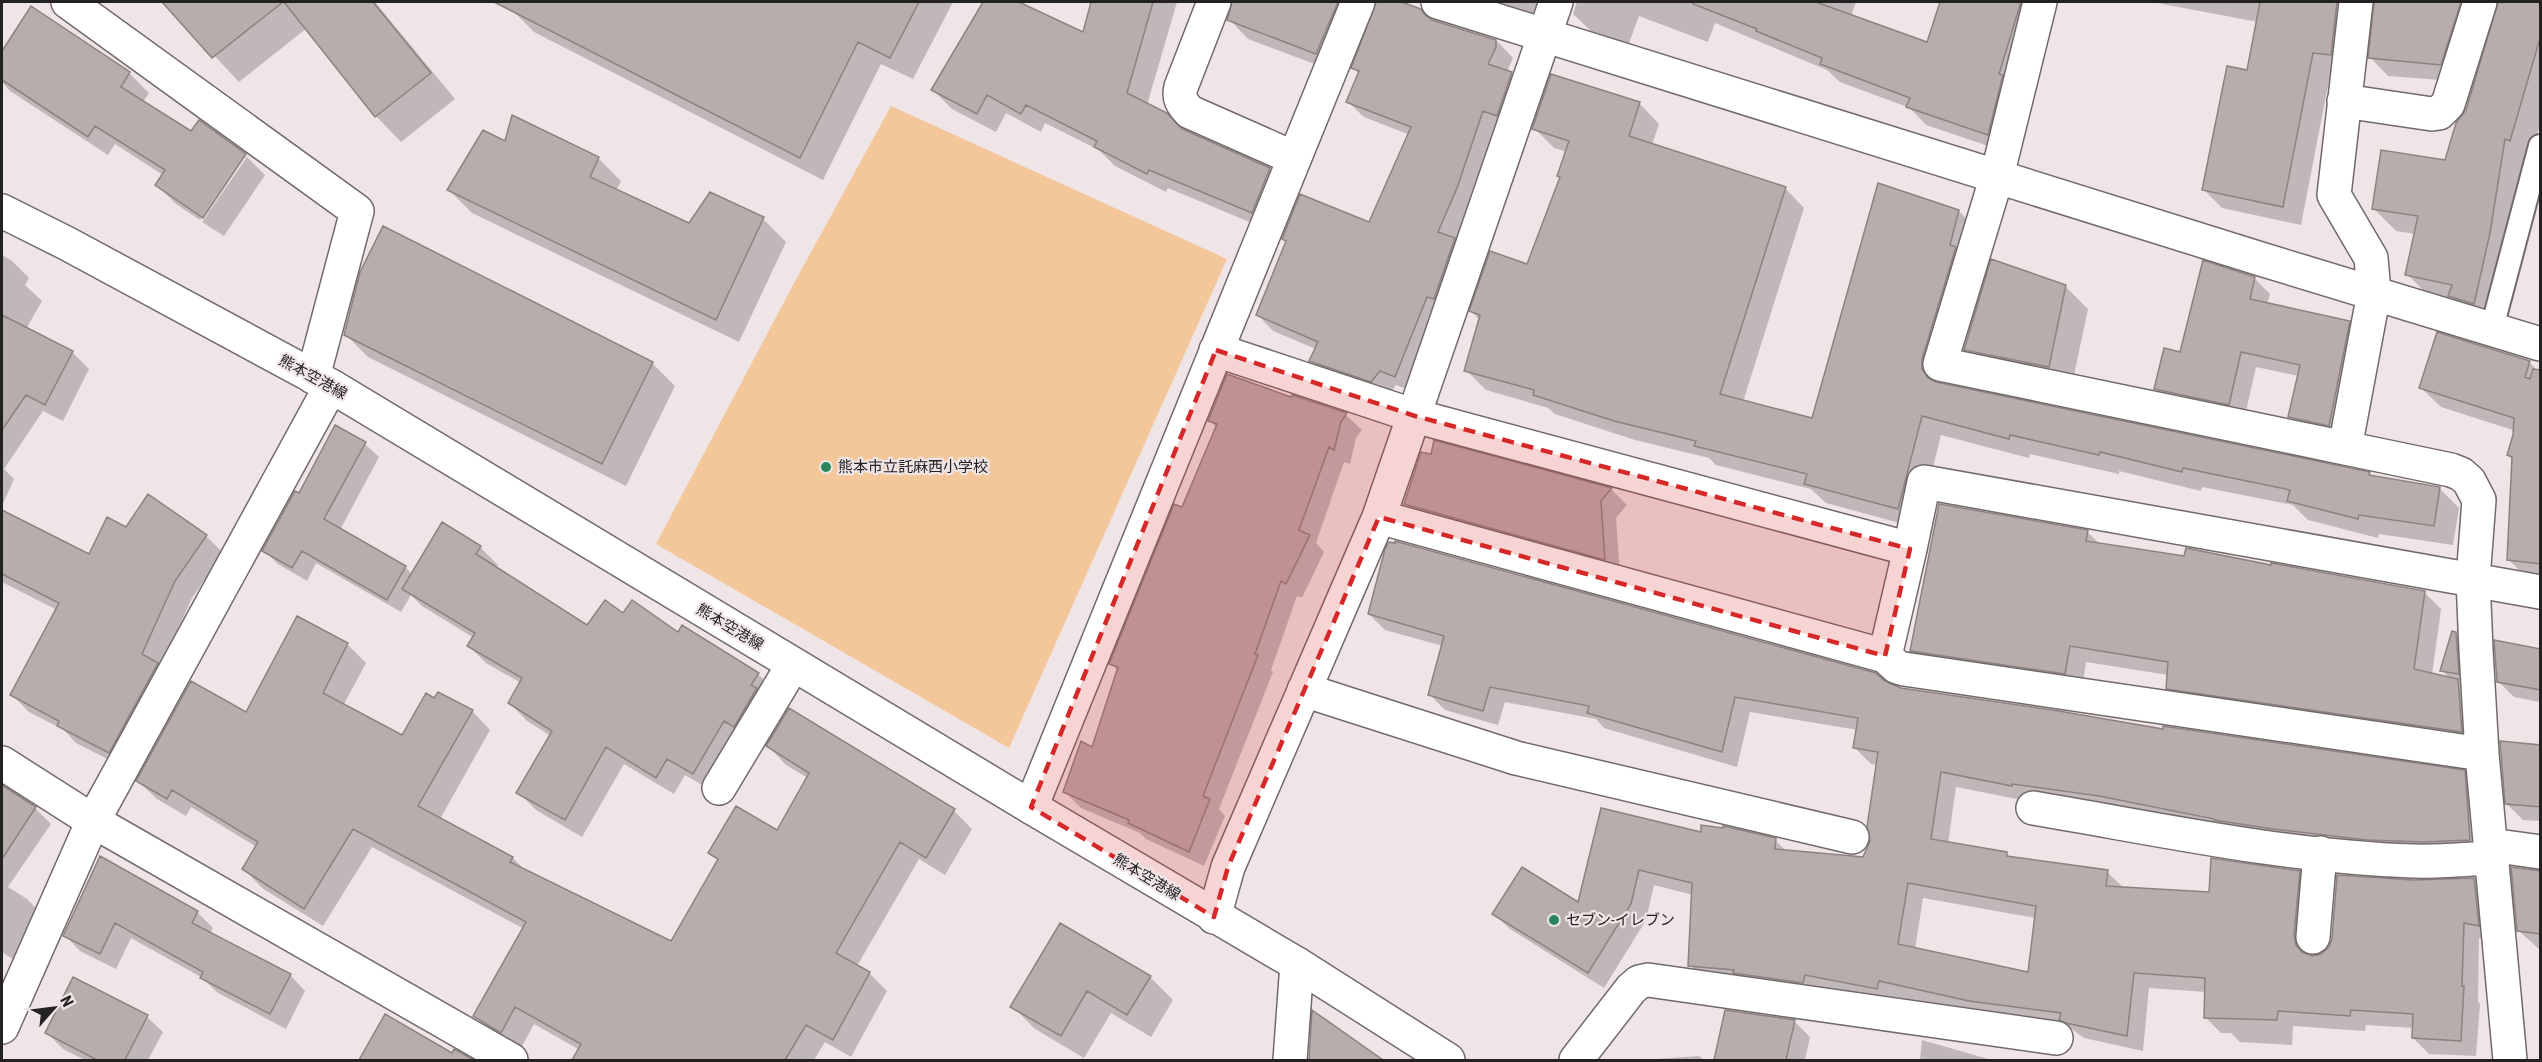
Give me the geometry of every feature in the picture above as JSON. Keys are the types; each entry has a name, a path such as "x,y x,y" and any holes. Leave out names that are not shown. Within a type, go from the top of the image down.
{"street":[{"path":"2,1028 93,821 322,382 357,211 68,2"},
{"path":"1214,2 1181,87 1179,94 1182,103 1190,112 1294,158"},
{"path":"1030,807 1358,2"},
{"path":"1438,2 2541,344"},
{"path":"1215,917 1228,867 1378,517 1415,416 1556,2"},
{"path":"2040,2 1997,176 1940,364 2451,470 2461,474 2469,481 2479,500 2473,579 2482,754 2510,1060"},
{"path":"2345,448 2374,293 2371,258 2334,195 2356,2"},
{"path":"2344,101 2432,114 2444,109 2458,75 2480,2"},
{"name":"熊本空港線","path":"2,211 66,243 322,382 1030,807 1297,964 1448,1060"},
{"path":"1216,350 1415,416 1910,549"},
{"path":"1885,656 1924,482 2541,592"},
{"path":"1378,517 1885,656 1897,667 1904,669 2482,754"},
{"path":"719,788 793,665"},
{"path":"1304,690 1516,758 1852,837"},
{"path":"2,763 93,821 511,1060"},
{"path":"2033,808 2261,846 2320,853 2416,861 2491,851 2541,852"},
{"path":"2313,937 2320,853"},
{"path":"1290,1060 1297,964"},
{"path":"1576,1060 1630,989 1639,982 1648,980 2056,1038"}],"lane":[{"path":"2492,328 2541,147"}],"highlighted area":[{"path":"1216,350 1415,416 1910,549 1885,656 1379,517 1228,867 1214,917 1031,807"}],"shaded area":[{"path":"891,106 1227,259 1009,748 656,544"}],"building":[{"path":"162,2 283,2 212,58"},
{"path":"284,2 373,2 431,73 375,117"},
{"path":"494,2 919,2 890,58 858,42 800,158"},
{"path":"983,2 1019,2 1083,32 1091,2 1153,2 1127,93 1167,113 1182,129 1270,168 1252,213 1149,170 1147,174 1094,147 1097,141 1026,105 1021,114 987,95 977,114 931,90"},
{"path":"1232,2 1338,2 1316,54 1227,20"},
{"path":"1376,2 1402,2 1421,9 1432,20 1496,40 1496,47 1488,64 1512,72 1497,116 1483,111 1457,188 1438,232 1455,238 1434,299 1427,297 1395,377 1380,371 1371,382 1309,361 1318,342 1256,315 1286,241 1282,239 1300,194 1369,222 1411,127 1346,102 1359,71 1351,68"},
{"path":"1693,2 1816,2 1927,42 1940,2 2021,2 1999,74 2003,75 1988,135 1906,107 1910,98 1820,64 1822,58 1693,4"},
{"path":"2260,2 2337,2 2331,55 2313,53 2283,207 2202,190 2227,66 2247,70"},
{"path":"2374,2 2461,2 2441,65 2368,58"},
{"path":"2498,2 2541,2 2541,35 2510,141 2505,139 2490,233 2474,304 2448,296 2452,285 2405,275 2418,216 2372,209 2381,150 2445,160 2456,123 2466,110"},
{"path":"31,6 130,72 121,87 191,131 199,120 246,154 203,218 155,185 165,170 95,126 88,137 2,80 2,51"},
{"path":"1551,74 1640,102 1629,136 1786,187 1720,394 1812,418 1878,183 1959,210 1950,245 1956,247 1922,359 1922,369 1928,378 1936,382 2370,472 2369,475 2440,487 2434,526 2359,515 2358,519 2287,501 2290,490 2183,468 2182,472 2100,452 2099,455 2010,435 2009,439 1922,416 1898,509 1804,484 1807,474 1694,446 1696,441 1614,421 1533,395 1534,390 1464,371 1480,315 1469,311 1490,251 1527,264 1560,177 1557,176 1569,141 1532,129"},
{"path":"512,115 599,157 590,177 689,223 710,192 764,217 716,320 447,190 483,130 505,141"},
{"path":"383,226 653,362 602,464 344,335 360,272"},
{"path":"1991,259 2066,285 2049,367 1964,350"},
{"path":"2203,260 2255,277 2250,299 2350,321 2329,426 2288,417 2300,365 2241,352 2229,405 2154,389 2164,348 2180,352"},
{"path":"2,315 73,351 45,405 26,395 2,430"},
{"path":"2437,332 2530,361 2525,377 2530,379 2533,369 2541,370 2541,564 2507,560 2512,457 2507,455 2513,435 2514,418 2419,388"},
{"path":"1227,374 1291,397 1292,395 1347,413 1341,422 1334,450 1329,447 1299,530 1310,535 1286,584 1281,581 1255,654 1258,655 1203,796 1210,799 1189,852 1128,823 1129,820 1063,792 1081,741 1092,747 1118,667 1109,664 1174,504 1182,507 1217,424 1208,421"},
{"path":"335,425 366,442 324,519 406,566 387,600 302,551 292,568 262,551 295,491 299,493"},
{"path":"1434,440 1612,488 1601,501 1605,560 1404,504 1421,452 1431,454"},
{"path":"148,494 207,535 175,581 142,654 158,663 109,753 57,726 59,721 10,695 59,603 2,574 2,510 89,554 107,517 126,527"},
{"path":"1939,504 2088,530 2086,541 2184,556 2186,548 2425,591 2414,669 2458,679 2462,732 2166,689 2168,662 2070,646 2065,674 1910,651"},
{"path":"442,522 481,546 476,554 587,625 605,600 623,613 632,600 678,632 682,625 759,673 751,685 757,688 734,727 724,721 693,774 667,759 656,778 606,747 565,820 516,793 552,731 508,703 522,678 467,646 475,633 402,589"},
{"path":"1395,541 1876,673 1885,681 1901,688 2163,729 2163,726 2465,770 2470,840 2423,842 2367,840 2273,829 2214,820 2099,796 2012,784 2012,786 1941,772 1931,839 2007,852 2007,856 2108,870 2106,886 2209,892 2211,858 2300,871 2294,936 2296,945 2302,952 2312,956 2321,954 2329,947 2332,939 2337,875 2413,880 2474,878 2479,926 2464,923 2461,1041 2412,1038 2413,1014 2351,1010 2350,1016 2278,1011 2277,1020 2204,1018 2205,978 2134,973 2127,1036 2066,1023 2059,1020 2061,1013 1969,1001 1879,981 1877,989 1805,975 1803,983 1733,973 1734,970 1688,966 1692,883 1639,870 1631,904 1588,973 1492,914 1522,867 1578,902 1601,808 1701,832 1701,825 1723,828 1723,826 1776,838 1775,849 1863,857 1870,841 1867,827 1878,752 1853,748 1858,718 1735,697 1722,752 1587,713 1589,706 1490,687 1483,711 1428,695 1444,636 1368,614 1385,549 1389,542 1395,543","holes":["1908,883 2036,906 2028,972 1898,944"]},
{"path":"297,616 348,643 323,693 402,735 426,693 434,698 438,692 473,710 418,806 513,857 510,862 671,941 718,859 708,853 736,806 777,830 809,773 766,746 789,708 955,809 926,858 900,842 836,953 870,972 833,1040 806,1025 785,1060 572,1060 581,1044 515,1007 501,1033 473,1016 526,922 353,829 304,909 242,869 258,842 172,790 167,799 136,781 191,681 246,712"},
{"path":"2452,631 2456,632 2459,674 2440,671"},
{"path":"2494,640 2541,649 2541,690 2497,682"},
{"path":"2500,741 2541,745 2541,807 2505,804"},
{"path":"2,785 36,807 2,859"},
{"path":"100,856 198,911 192,923 291,974 270,1014 200,978 203,972 115,923 100,954 63,936"},
{"path":"2511,867 2541,871 2541,934 2517,931"},
{"path":"1060,923 1151,976 1127,1015 1087,991 1061,1036 1010,1007"},
{"path":"73,977 148,1015 125,1060 97,1060 45,1033"},
{"path":"1312,1010 1383,1060 1309,1060"},
{"path":"1725,1010 1795,1020 1786,1060 1714,1060"},
{"path":"385,1014 452,1053 454,1049 474,1060 359,1060"}],"place":[{"name":"熊本市立託麻西小学校","path":"826,467"},
{"name":"セブン-イレブン","path":"1554,920"}]}
